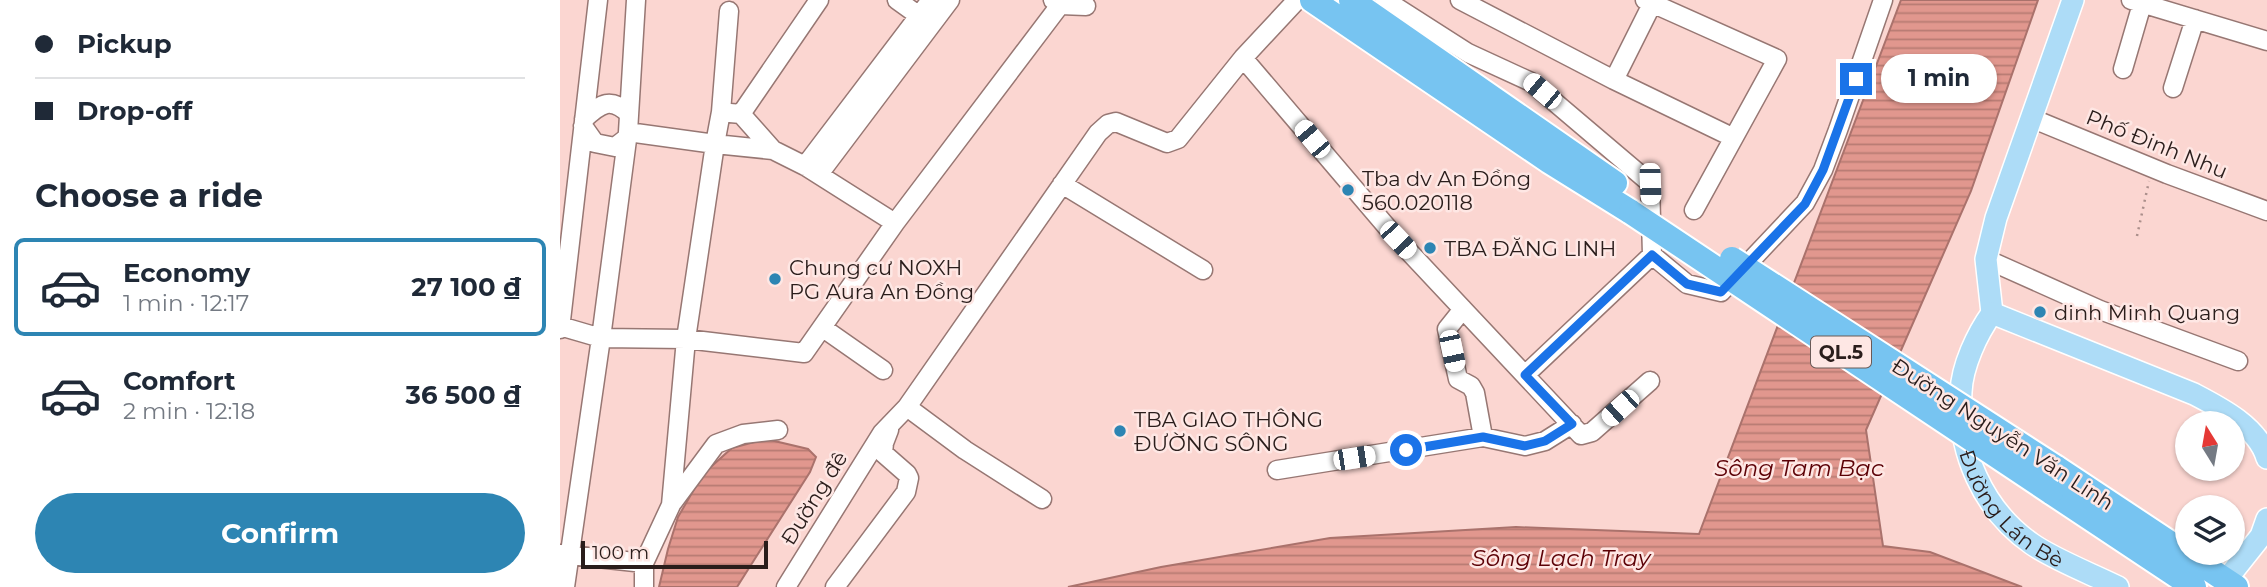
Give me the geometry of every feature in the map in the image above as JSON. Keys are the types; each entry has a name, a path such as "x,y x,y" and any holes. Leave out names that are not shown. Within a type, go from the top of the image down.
{"highway":[{"name":"Đường Nguyễn Văn Linh","path":"1312,0 1549,161 1636,206 2055,467 2231,584"},
{"name":"Đường Nguyễn Văn Linh","path":"1351,0 1636,206 2051,492 2194,587"}],"main road":[{"path":"2073,0 1996,218 1986,259 1992,313 2194,394 2226,411 2249,430 2264,449 2267,458"},
{"name":"Đường Lán Bè","path":"1992,313 1979,332 1961,390 1962,420 1969,459 1991,505 2033,545 2118,587"},
{"path":"2231,584 2261,536 2267,519"}],"street":[{"path":"598,0 560,327 601,338 687,339 804,353 1056,2 1086,6"},
{"path":"565,587 564,554 601,338 629,128 636,0"},
{"path":"741,114 819,0"},
{"path":"897,0 925,21"},
{"path":"925,21 931,0"},
{"path":"812,170 925,21 950,0"},
{"path":"1297,0 1243,58 1398,240 1581,435 1592,432 1650,381"},
{"path":"1385,0 1468,53 1531,82 1650,184 1652,255 1525,375"},
{"path":"1460,0 1490,7 1614,80 1732,137"},
{"path":"1652,255 1687,284 1721,292 1805,204 1823,170 1883,0"},
{"path":"1614,80 1651,1 1777,59 1694,210"},
{"path":"2123,69 2136,2 2267,41"},
{"path":"671,505 687,339 721,112 729,11"},
{"path":"2173,88 2195,19"},
{"name":"Đường đê","path":"786,587 887,428 907,407 1098,133 1108,124 1121,123 1167,143 1178,139 1243,58"},
{"path":"584,122 595,109 605,104 619,105 629,128"},
{"path":"721,112 741,114 773,150 812,170 895,223"},
{"name":"Phố Đinh Nhu","path":"2031,118 2152,168 2267,211"},
{"path":"584,122 595,143 615,147 629,128"},
{"path":"629,128 715,144 773,150"},
{"path":"1062,184 1203,270"},
{"path":"1986,259 2100,310 2238,360"},
{"path":"1463,309 1447,329 1458,379 1471,386 1475,393 1483,437"},
{"path":"823,327 883,370"},
{"path":"907,407 965,450 1042,499"},
{"path":"1277,470 1483,437 1525,446 1545,441 1572,424"},
{"path":"835,587 906,492 909,478 907,474 883,453 887,428"},
{"path":"644,587 645,563 671,505 716,444 743,433 778,430"},
{"path":"564,554 645,563"}],"path":[{"path":"2137,236 2152,168"}],"water":[{"name":"Sông Tam Bạc","path":"1901,0 2038,0 1971,191 1866,430 1883,546 1930,552 2022,587 1068,587 1161,567 1330,538 1516,527 1699,534"},
{"path":"766,439 808,449 816,457 810,472 737,587 659,587 678,517 703,474 732,448"}],"place":[{"name":"Tba dv An Đồng 560.020118","path":"1348,190"},
{"name":"TBA ĐĂNG LINH","path":"1430,248"},
{"name":"Chung cư NOXH PG Aura An Đồng","path":"775,279"},
{"name":"dinh Minh Quang","path":"2040,312"},
{"name":"TBA GIAO THÔNG ĐƯỜNG SÔNG","path":"1120,431"}],"route":[{"path":"1406,450 1483,437 1525,446 1545,441 1572,424 1525,375 1652,255 1687,284 1721,292 1805,204 1823,170 1856,79"}],"water label":[{"name":"Sông Lạch Tray","path":"1561,558"}]}
